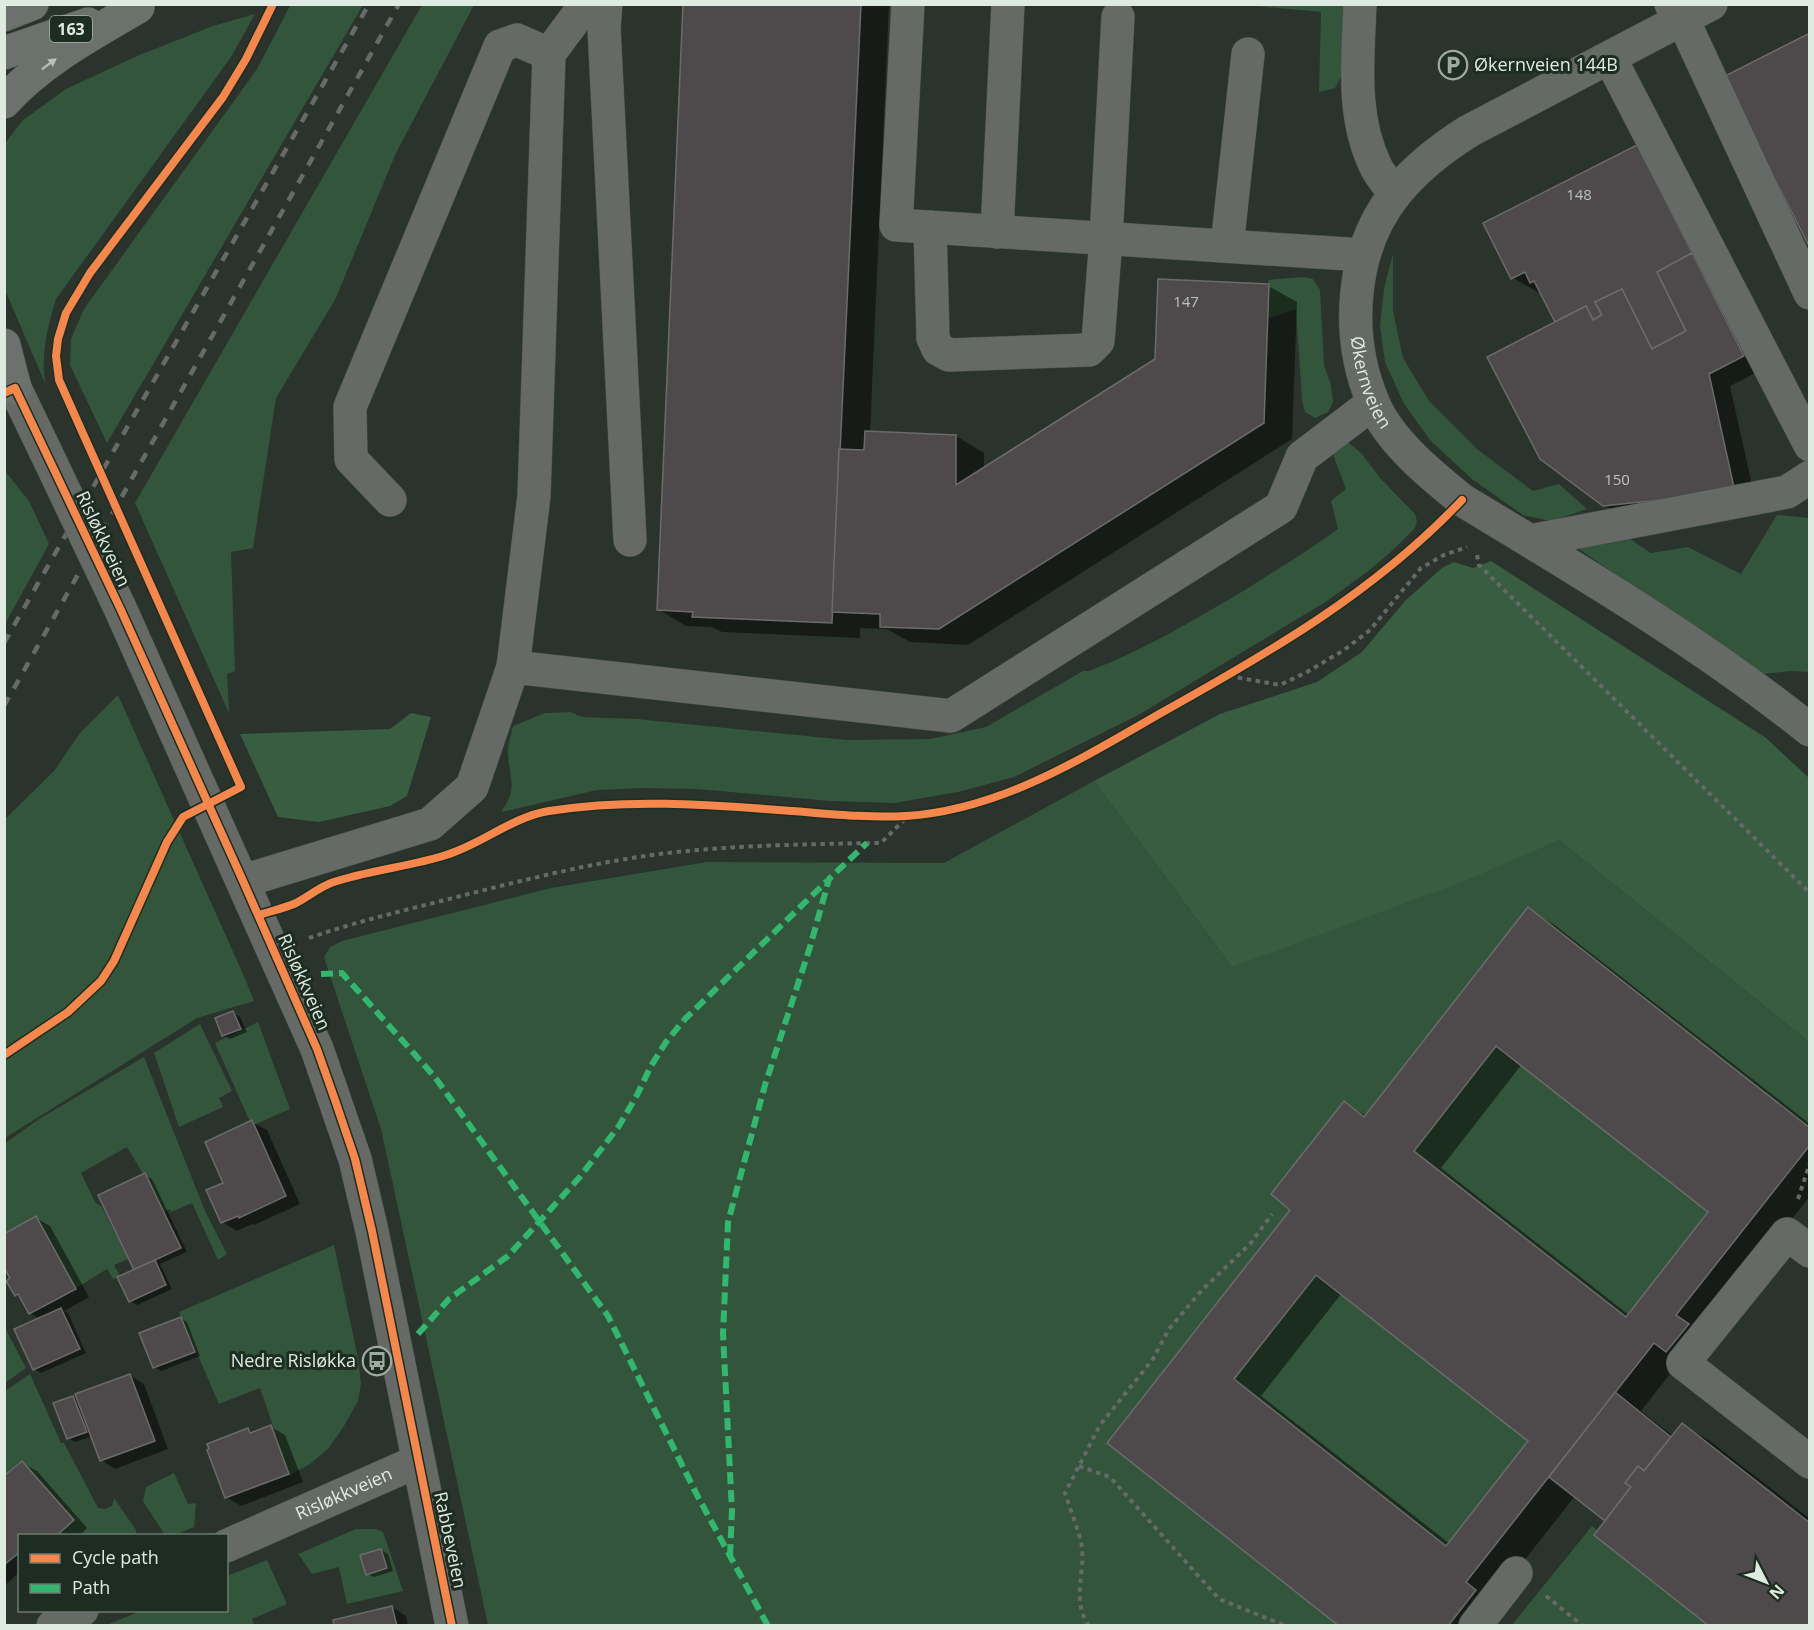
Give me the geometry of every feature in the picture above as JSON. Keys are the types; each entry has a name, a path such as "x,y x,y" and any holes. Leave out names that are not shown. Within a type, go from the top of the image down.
{"highway":[{"name":"163","path":"4,15 32,4"},
{"name":"163","path":"4,53 142,6"},
{"path":"4,102 17,87 73,46 142,6"},
{"path":"4,345 8,385"}],"street":[{"path":"243,881 429,824 472,787 513,667 534,496 549,54 586,4"},
{"path":"606,4 604,28 630,540"},
{"path":"908,4 896,225 1364,255"},
{"path":"997,232 1008,4"},
{"path":"1360,4 1357,90 1361,127 1377,169 1395,194"},
{"name":"Økernveien","path":"1710,4 1677,12 1610,58 1469,131 1440,149 1395,194 1378,222 1364,255 1356,290 1356,326 1362,366 1373,403 1390,430 1440,482 1462,500 1608,588 1716,659 1809,730"},
{"path":"1677,12 1809,293"},
{"path":"930,227 933,338 938,349 948,355 1089,350 1098,341 1118,17"},
{"path":"390,500 351,459 350,407 500,46 517,40 549,54"},
{"path":"1227,246 1248,54"},
{"path":"1610,58 1809,445"},
{"name":"Risløkkveien","path":"8,385 51,463 120,608 317,1049 355,1159 372,1231 418,1461 228,1545"},
{"path":"513,667 951,716 1281,507 1302,457 1373,403"},
{"path":"1530,542 1787,492 1809,477"},
{"path":"1809,1251 1787,1234 1683,1363 1809,1462"},
{"name":"Rabbeveien","path":"418,1461 452,1626"},
{"path":"1475,1626 1516,1573"},
{"path":"53,1626 80,1612"}],"path":[{"path":"1229,676 1280,685 1307,672 1344,650 1370,630 1421,568 1444,555 1476,544 1479,565 1809,893"},
{"path":"1220,681 1238,670"},
{"path":"897,816 917,814"},
{"path":"308,938 339,927 515,882 626,859 676,852 734,848 881,843 908,816"},
{"path":"1089,1626 1078,1594 1082,1568 1081,1543 1065,1493 1100,1425 1153,1359 1169,1329 1202,1290 1250,1244 1272,1214"},
{"path":"1079,1466 1110,1477 1219,1599 1286,1626"},
{"path":"1516,1573 1583,1626"}],"green space":[{"path":"291,4 363,5 107,443 70,365 71,339 84,309 257,69"},
{"path":"422,5 474,5 396,153 335,300 276,398 253,548 231,552 235,671 227,674 229,713 135,503"},
{"path":"1246,5 1345,5 1343,73 1335,88 1319,92 1321,12"},
{"path":"255,14 231,57 56,299 46,341 45,383 5,290 6,142 23,120 66,89 137,56 213,26"},
{"path":"1393,254 1393,311 1403,358 1429,401 1477,449 1533,491 1559,484 1587,509 1551,521 1523,515 1472,479 1431,441 1404,404 1385,362 1380,326 1384,289"},
{"path":"1303,277 1313,279 1320,290 1324,365 1331,385 1333,402 1328,412 1315,418 1305,412 1302,400 1296,309 1269,318 1268,280"},
{"path":"1348,442 1362,454 1380,478 1415,514 1417,521 1415,528 1371,569 1327,601 1140,714 1014,777 958,792 894,803 830,801 697,789 641,788 597,790 501,812 510,797 511,790 508,752 513,726 545,713 570,712 582,717 637,719 847,740 930,739 986,727 1083,671 1089,671 1129,654 1188,623 1245,590 1338,529 1331,501 1346,489 1332,452"},
{"path":"5,471 29,501 49,544 5,624"},
{"path":"1777,515 1809,518 1809,672 1761,674 1576,547 1615,529 1651,553 1688,547 1741,574"},
{"path":"1491,561 1766,738 1809,778 1809,1042 1559,840 1462,882 1232,967 1094,781 1220,714 1317,682 1362,652 1405,601 1442,568 1454,562 1473,568"},
{"path":"118,695 254,1001 197,1018 5,1138 5,819 54,771 80,733"},
{"path":"411,713 431,717 407,796 390,806 319,822 278,817 240,734 390,729"},
{"path":"1094,781 1232,967 1559,840 1809,1042 1809,1131 1394,1625 488,1625 381,1129 324,957 330,947 342,941 551,888 707,862 944,863"},
{"path":"258,1022 290,1109 254,1125 250,1122 215,1043"},
{"path":"200,1024 232,1091 219,1098 223,1107 179,1127 154,1053"},
{"path":"144,1057 205,1211 227,1254 218,1260 192,1203 171,1212 170,1209 162,1213 127,1147 81,1173 95,1202 102,1207 128,1259 114,1265 120,1276 113,1279 107,1269 73,1290 35,1218 5,1234 4,1144 39,1119"},
{"path":"334,1245 358,1358 361,1384 358,1401 328,1449 310,1464 288,1476 269,1429 273,1426 260,1388 219,1404 179,1312"},
{"path":"5,1328 26,1368 4,1383"},
{"path":"30,1374 61,1443 64,1443 98,1508 105,1509 112,1506 114,1498 136,1530 136,1534 58,1534 73,1520 20,1461 5,1475 5,1391"},
{"path":"174,1473 188,1504 196,1503 194,1527 176,1534 164,1534 143,1501 146,1487"},
{"path":"1592,1526 1714,1625 1511,1626"},
{"path":"356,1529 376,1529 383,1532 403,1591 347,1604 339,1567 312,1574 298,1554"},
{"path":"267,1560 287,1604 252,1619 254,1625 106,1625 138,1612 228,1612 228,1576"}],"building":[{"path":"683,4 861,4 832,623 692,617 693,612 657,610"},
{"path":"1810,33 1810,248 1723,77"},
{"path":"1637,145 1692,253 1657,272 1686,331 1652,349 1622,289 1595,302 1602,315 1593,320 1586,306 1555,322 1534,281 1530,283 1525,272 1511,279 1483,223"},
{"path":"1692,253 1744,356 1709,374 1735,492 1603,506 1540,459 1487,357 1586,306 1593,320 1602,315 1595,302 1622,289 1652,349 1686,331 1657,272"},
{"path":"1158,279 1269,284 1264,423 939,629 880,627 880,614 832,612 839,449 864,450 865,431 956,435 956,485 1155,359"},
{"path":"1528,907 1810,1128 1810,1145 1676,1315 1689,1324 1666,1352 1654,1343 1466,1582 1476,1590 1448,1626 1339,1626 1107,1443 1290,1210 1271,1194 1344,1101 1364,1117","holes":["1496,1046 1708,1212 1626,1317 1414,1151","1316,1275 1528,1441 1446,1546 1234,1379"]},
{"path":"233,1011 241,1029 222,1036 215,1018"},
{"path":"252,1120 286,1196 239,1218 238,1216 221,1223 206,1190 223,1183 205,1142"},
{"path":"145,1173 181,1248 134,1270 98,1195"},
{"path":"36,1216 76,1289 29,1314 18,1294 15,1296 6,1281 10,1278 4,1268 4,1234"},
{"path":"155,1260 166,1285 129,1302 117,1277"},
{"path":"61,1308 80,1349 33,1370 14,1329"},
{"path":"181,1317 195,1352 153,1368 139,1333"},
{"path":"130,1374 155,1441 100,1461 75,1394"},
{"path":"1615,1392 1671,1437 1644,1471 1638,1466 1625,1483 1631,1487 1605,1521 1549,1477"},
{"path":"73,1396 87,1432 67,1439 53,1403"},
{"path":"1682,1423 1810,1523 1810,1626 1709,1626 1594,1535 1631,1487 1625,1483 1638,1466 1644,1471"},
{"path":"271,1425 289,1474 225,1498 207,1450 209,1449 207,1444 248,1428 250,1433"},
{"path":"22,1461 74,1520 58,1534 18,1534 18,1554 4,1565 4,1476"},
{"path":"381,1549 387,1568 366,1575 360,1555"},
{"path":"392,1606 397,1626 334,1626 333,1620"}],"railway":[{"path":"4,643 369,4"},
{"path":"4,706 399,4"}],"marked path":[{"path":"730,1556 732,1511 723,1334 728,1222 765,1085 810,947 829,879 867,843"},
{"path":"418,1334 449,1299 508,1256 579,1178 619,1126 651,1066 666,1042 685,1019 827,881"},
{"path":"321,974 342,973 434,1076 608,1316 697,1495 768,1626"}],"cycle path":[{"path":"4,1055 68,1012 101,981 114,961 167,842 183,817 241,787 59,380 56,356 58,339 66,313 90,273 223,97 246,59 273,4"},
{"path":"4,393 15,388 120,608 317,1049 355,1159 372,1231 452,1626"},
{"path":"259,915 296,903 331,883 446,855 522,819 549,811 610,805 671,804 849,815 906,816 941,812 1007,793 1039,780 1101,748 1242,667 1320,618 1394,563 1462,500"}],"place":[{"name":"Økernveien 144B","path":"1453,65"},
{"name":"Nedre Risløkka","path":"377,1361"}]}
